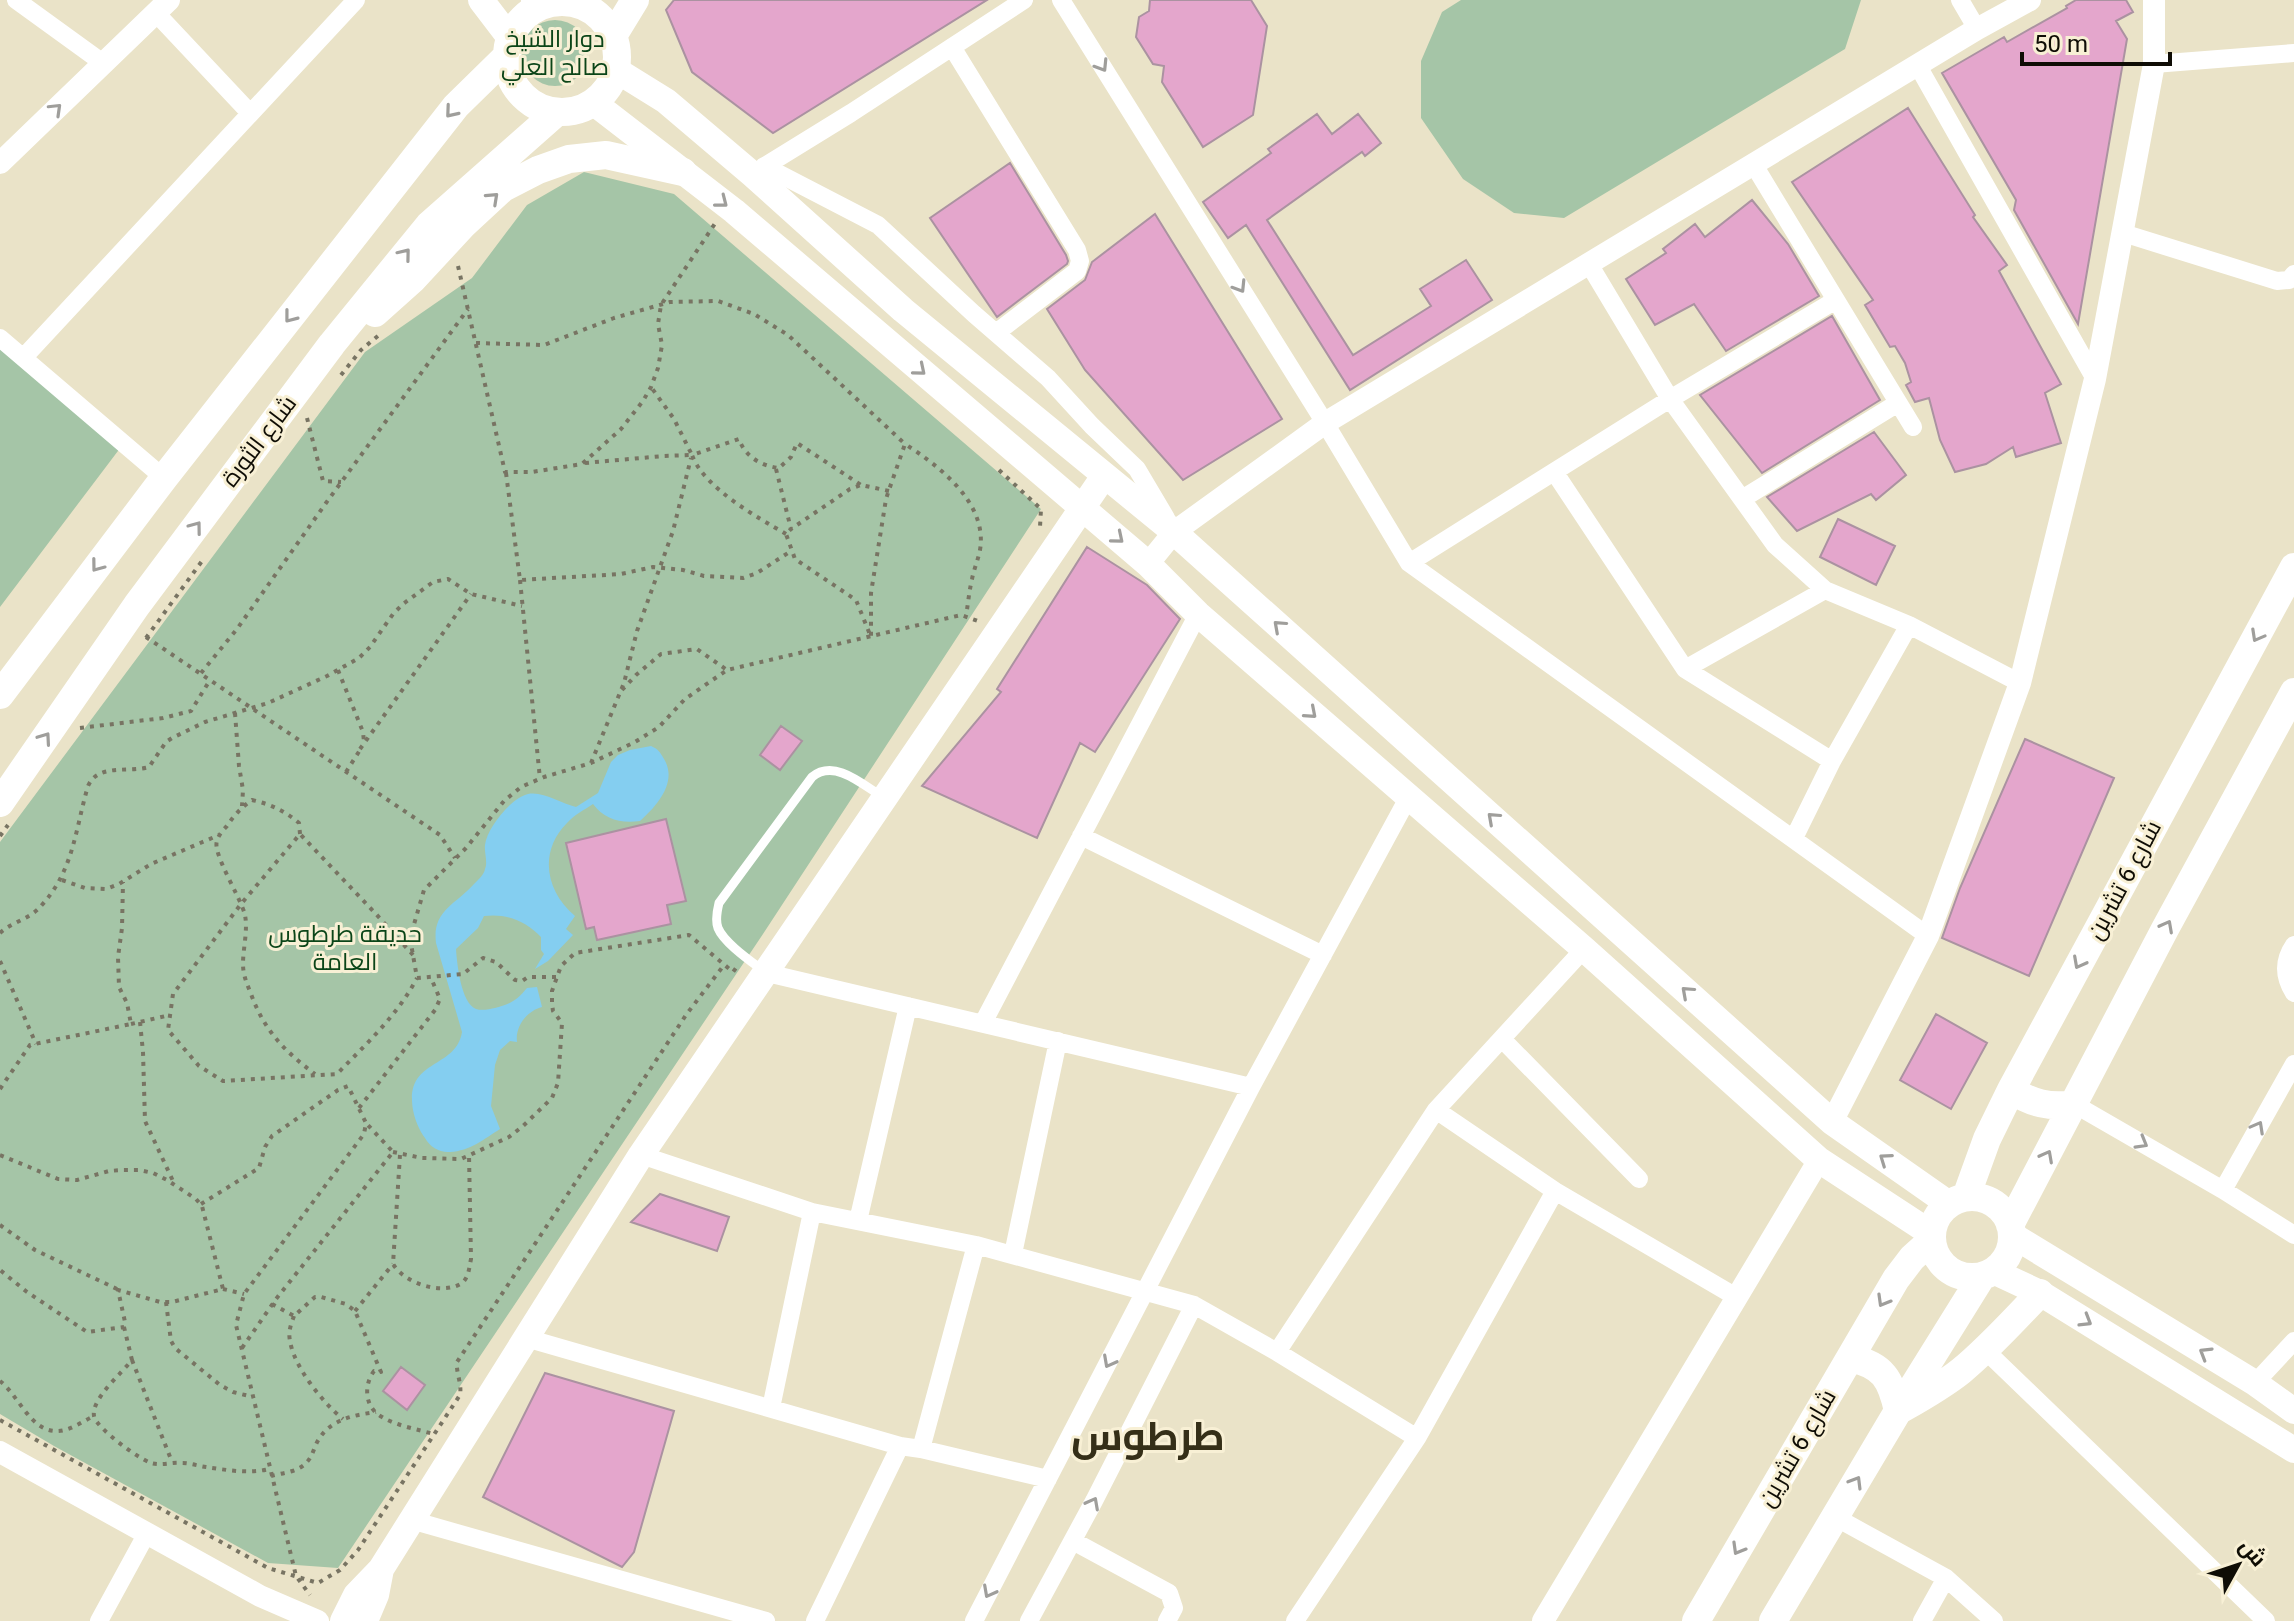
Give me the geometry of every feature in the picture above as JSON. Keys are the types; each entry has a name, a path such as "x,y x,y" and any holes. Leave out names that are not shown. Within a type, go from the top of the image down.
{"main road":[{"path":"0,695 164,478 456,106 508,48 517,25 528,13 546,2 572,2 589,9 603,20 617,49 616,70 606,90 594,103 582,109 557,112 541,109 527,100 509,74 508,48 481,0"},
{"path":"613,36 635,0"},
{"path":"616,70 666,101 758,170 903,310 1174,532 1832,1122 1958,1200"},
{"path":"594,103 734,211 1148,564 1198,614 1584,949 1819,1160 1932,1237"},
{"name":"شارع الثورة","path":"4,814 137,605 332,344 429,225 557,112"},
{"path":"332,344 362,325 413,279 463,225 503,188 538,170 569,159 606,155 683,172"},
{"path":"343,1621 356,1595 381,1569 641,1155 1104,476"},
{"name":"شارع 6 تشرين","path":"1958,1200 2011,1090 2294,567"},
{"path":"1773,1621 1898,1411 1987,1274 2003,1262 2010,1249 2011,1230 2074,1104 2294,692"},
{"path":"2011,1090 2034,1103 2048,1106 2074,1104"},
{"path":"2294,1411 2255,1383 2011,1230 2004,1213 1993,1203 1980,1198 1958,1200 1940,1212 1934,1222 1934,1252 1948,1270 1959,1275 1987,1274 2040,1293 2294,1450"},
{"name":"شارع 6 تشرين","path":"1696,1621 1896,1279 1932,1237"},
{"path":"1898,1411 1937,1389 1985,1350 2040,1293"},
{"path":"1850,1358 1862,1360 1882,1372 1894,1391 1898,1411"},
{"path":"365,1621 376,1595 381,1569"}],"street":[{"path":"16,0 103,63"},
{"path":"24,357 356,0"},
{"path":"758,170 1024,0"},
{"path":"1061,0 1409,563 1928,936"},
{"path":"1960,0 1977,29"},
{"path":"1148,564 1174,532 1325,423 1977,29 2030,0"},
{"path":"1832,1122 1928,936 2020,683 2095,379 2154,64 2154,0"},
{"path":"0,163 162,6 250,113"},
{"path":"952,47 1077,250 1080,261 1077,271 996,333"},
{"path":"2154,64 2294,53"},
{"path":"1918,66 2095,379"},
{"path":"1754,165 1913,427"},
{"path":"758,170 878,225 1048,378 1137,469 1174,532"},
{"path":"2123,233 2277,281 2289,280 2294,274"},
{"path":"1589,264 1670,399 1775,545 1825,590 1909,625 2020,683"},
{"path":"1409,563 1670,399 1836,300"},
{"path":"0,338 164,478"},
{"path":"1742,499 1898,403"},
{"path":"1555,473 1685,669 1832,761"},
{"path":"1685,669 1825,590"},
{"path":"983,1023 1198,614"},
{"path":"1794,838 1832,761 1909,625"},
{"path":"974,1621 1251,1087 1408,798"},
{"path":"1081,836 1323,955"},
{"path":"2294,945 2286,963 2287,979 2294,993"},
{"path":"1277,1352 1436,1110 1584,949"},
{"path":"767,973 1251,1087"},
{"path":"858,1221 908,1006"},
{"path":"1502,1039 1639,1179"},
{"path":"1013,1254 1058,1041"},
{"path":"2223,1190 2294,1064"},
{"path":"2074,1104 2294,1235"},
{"path":"1436,1110 1555,1191 1738,1298"},
{"path":"641,1155 812,1212 1013,1254 1194,1305 1417,1438"},
{"path":"1543,1621 1819,1160"},
{"path":"1295,1621 1417,1438 1555,1191"},
{"path":"771,1408 812,1212"},
{"path":"921,1449 976,1245"},
{"path":"1029,1621 1194,1305"},
{"path":"526,1338 900,1446 1048,1479"},
{"path":"2255,1383 2294,1341"},
{"path":"1985,1350 2265,1621"},
{"path":"815,1621 900,1446"},
{"path":"0,1452 260,1596 318,1621"},
{"path":"1835,1517 1946,1578 1994,1621"},
{"path":"411,1520 766,1621"},
{"path":"99,1621 147,1533"},
{"path":"1073,1541 1169,1593 1174,1608 1167,1621"},
{"path":"1922,1621 1946,1578"},
{"path":"260,1596 287,1621"}],"lane":[{"path":"767,973 744,957 719,930 719,903 820,770 831,769 884,798"}],"path":[{"path":"582,464 621,429 651,387 662,355 658,324 661,305 716,222 707,215"},
{"path":"455,269 458,266 506,473 540,779"},
{"path":"476,343 544,345 614,318 687,300 718,301 737,306 771,324 800,345 905,444 928,459 959,487 981,534 966,616"},
{"path":"201,673 237,629 468,309"},
{"path":"334,384 361,350 384,331"},
{"path":"651,387 674,419 695,464 707,478 742,508 786,534 795,559 856,600 871,637"},
{"path":"300,428 307,418 323,481 341,482"},
{"path":"506,473 692,455 739,439 742,447 760,463 776,468 785,465 797,443 861,485 889,491"},
{"path":"871,637 874,562 889,491 905,444"},
{"path":"591,763 624,683 637,631 673,531 692,455"},
{"path":"991,462 1041,509 1041,524 1037,533"},
{"path":"776,468 791,529"},
{"path":"786,534 850,489 861,485"},
{"path":"520,580 621,574 653,567 704,576 743,578 768,567 791,551"},
{"path":"141,645 208,553"},
{"path":"0,933 40,907 61,880 92,778 114,770 149,767 172,738 205,722 268,703 338,670 359,658 393,614 421,589 444,579 471,594 522,606"},
{"path":"360,749 471,594"},
{"path":"300,834 241,904 173,994 168,1030 199,1066 223,1081 337,1074 385,1025 417,978 410,938 424,890 456,859 504,801 521,787 591,763 635,742 659,727 685,699 727,670 961,615 985,624"},
{"path":"146,637 440,835 456,859"},
{"path":"618,694 661,654 697,649 727,670"},
{"path":"338,670 363,732 364,743 346,772"},
{"path":"88,716 79,729 163,718 191,711 210,680"},
{"path":"235,713 242,806"},
{"path":"316,1075 290,1056 272,1036 256,1009 243,967 246,930 241,904 216,852 215,843 242,806 252,800 279,809 299,823 300,834 413,956"},
{"path":"0,836 4,814"},
{"path":"61,880 85,888 106,889 151,864 221,834"},
{"path":"123,882 119,987 127,1003 131,1024"},
{"path":"201,1204 252,1174 262,1163 265,1147 272,1136 348,1086 366,1123 393,1152 461,1159 509,1137 537,1115 552,1098 558,1083 562,1023 553,1011 552,991 561,966 575,953 689,935 733,972 744,957"},
{"path":"417,978 463,974 483,958 496,962 515,980 556,977"},
{"path":"0,961 36,1044"},
{"path":"0,1420 268,1568 318,1583 340,1570 358,1550 460,1395 462,1386 456,1369 457,1362 686,1015 724,965"},
{"path":"359,1108 435,1010 440,999 431,978"},
{"path":"0,1089 30,1045 170,1015"},
{"path":"140,1022 145,1121 174,1185"},
{"path":"296,1576 236,1325 244,1294 364,1134 366,1123"},
{"path":"242,1348 272,1304 393,1152"},
{"path":"355,1311 393,1264 401,1154"},
{"path":"0,1155 58,1179 77,1180 109,1171 139,1170 153,1173 174,1185 201,1204 223,1289"},
{"path":"393,1264 404,1277 435,1287 449,1287 462,1282 468,1275 472,1237 469,1155"},
{"path":"0,1225 35,1250 118,1290 166,1302 223,1289 244,1294"},
{"path":"0,1270 87,1332 124,1327"},
{"path":"118,1290 132,1360 172,1463"},
{"path":"343,1419 330,1409 299,1364 290,1344 294,1316 315,1297 346,1304 355,1311 381,1372 374,1371 367,1390 368,1400 376,1412 381,1417 433,1434"},
{"path":"166,1302 171,1341 175,1348 220,1385 253,1397"},
{"path":"272,1304 294,1316"},
{"path":"132,1360 102,1393 94,1416 124,1447 136,1456 162,1465 185,1462 248,1471 269,1469"},
{"path":"0,1381 15,1395 36,1425 48,1430 59,1432 94,1416"},
{"path":"271,1476 299,1469 309,1461 319,1437 334,1423 376,1412"}],"green space":[{"path":"1461,0 1861,0 1845,49 1564,218 1514,213 1463,179 1421,118 1421,61 1442,12"},
{"name":"دوار الشيخ صالح العلي","path":"555,20 568,23 578,30 585,40 588,53 585,66 578,76 568,83 555,86 542,83 532,76 525,66 522,53 525,40 532,30 542,23"},
{"name":"حديقة طرطوس العامة","path":"584,172 674,194 1041,509 763,934 338,1568 268,1563 0,1414 0,842 365,352 472,278 527,205"},
{"path":"0,338 124,443 0,607"}],"water":[{"path":"651,746 664,759 669,776 664,793 646,815 640,821 620,821 608,817 593,804 570,820 552,846 549,871 552,884 575,916 566,929 573,935 548,961 535,969 544,954 541,937 515,919 484,916 478,928 456,949 463,991 476,1009 505,1005 517,999 527,988 537,987 542,1007 523,1020 517,1042 510,1041 500,1050 495,1065 491,1106 500,1129 464,1149 446,1152 436,1149 418,1125 412,1093 423,1072 451,1053 462,1032 436,943 441,916 483,873 490,830 514,801 534,794 576,807 598,793 611,762 618,755"}],"building":[{"path":"674,0 987,0 773,133 692,72 666,10"},
{"path":"1150,0 1251,0 1267,26 1253,115 1203,147 1162,82 1164,66 1153,64 1136,37 1139,17 1149,11"},
{"path":"2076,0 2126,0 2133,12 2116,21 2127,39 2078,324 2014,210 2016,200 1942,73 2004,37 2007,42"},
{"path":"1908,108 1975,215 1973,217 2007,265 1999,271 2061,384 2045,393 2061,443 2016,457 2013,447 1986,464 1955,472 1940,440 1929,398 1915,402 1906,385 1911,382 1905,363 1895,346 1890,347 1865,305 1873,300 1792,182"},
{"path":"1317,114 1332,134 1358,114 1381,143 1365,156 1362,152 1267,220 1353,355 1431,306 1420,289 1466,260 1492,300 1350,390 1246,225 1228,238 1203,202 1271,153 1268,149"},
{"path":"1010,163 1068,261 997,317 930,218"},
{"path":"1752,200 1788,244 1819,296 1726,351 1694,304 1655,325 1626,279 1666,253 1663,249 1695,224 1705,237"},
{"path":"1155,214 1282,419 1183,480 1085,370 1047,309 1085,280 1092,262"},
{"path":"1832,316 1880,400 1762,473 1700,395"},
{"path":"1874,432 1906,475 1876,500 1871,494 1797,531 1767,497"},
{"path":"1838,519 1895,546 1876,585 1820,557"},
{"path":"1087,547 1147,585 1180,619 1095,752 1080,743 1037,838 922,786 1001,692 997,689"},
{"path":"781,726 802,741 780,770 760,755"},
{"path":"2025,739 2114,778 2029,976 1942,938 1960,888"},
{"path":"666,819 686,901 667,905 671,924 597,940 594,927 586,929 566,843"},
{"path":"1936,1014 1987,1043 1951,1109 1900,1080"},
{"path":"660,1194 729,1217 717,1251 631,1222"},
{"path":"401,1367 425,1385 407,1410 383,1391"},
{"path":"545,1373 674,1411 634,1552 622,1567 483,1497"}],"district":[{"name":"طرطوس","path":"1148,1436"}]}
